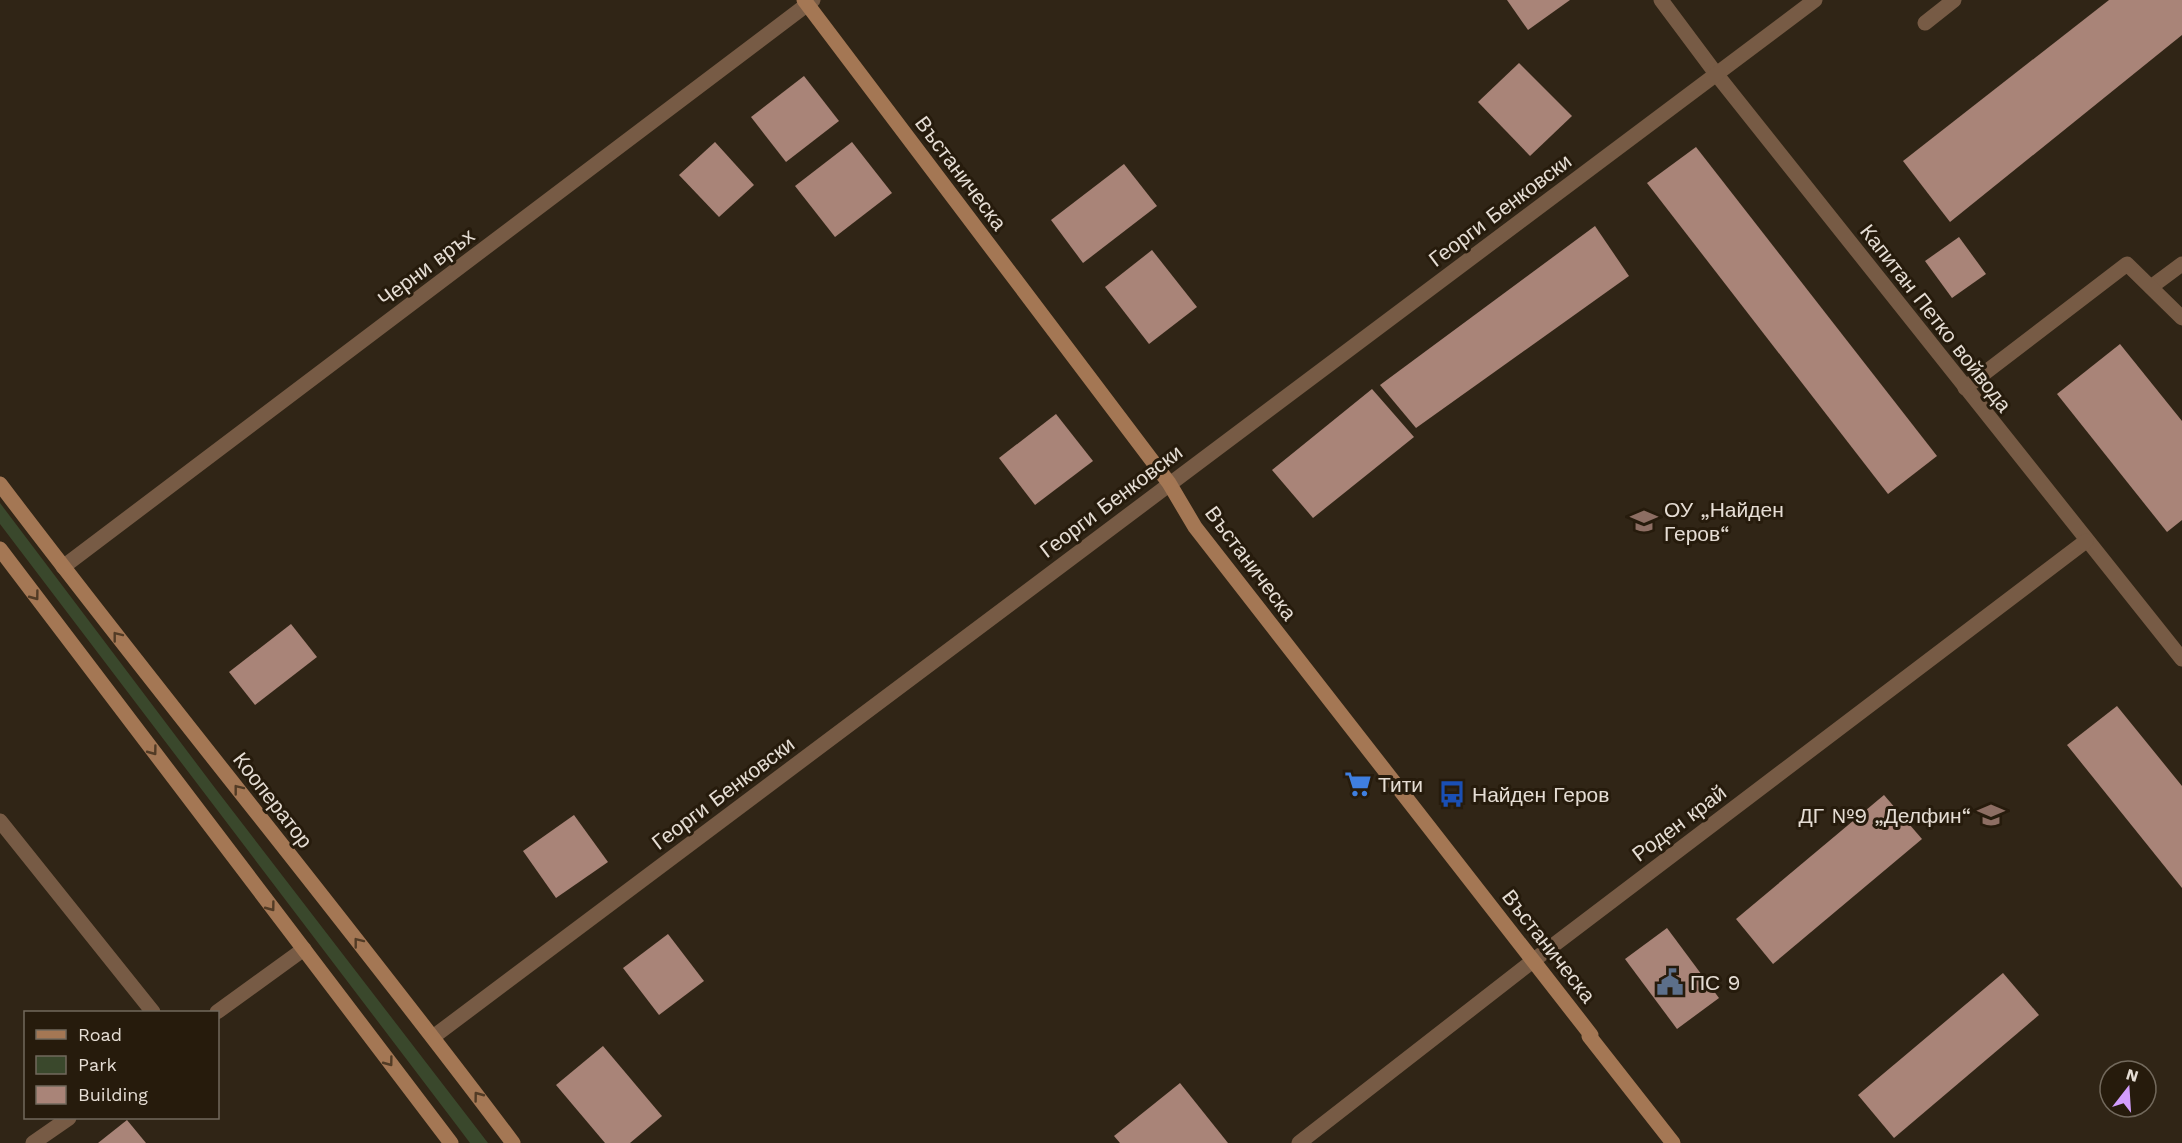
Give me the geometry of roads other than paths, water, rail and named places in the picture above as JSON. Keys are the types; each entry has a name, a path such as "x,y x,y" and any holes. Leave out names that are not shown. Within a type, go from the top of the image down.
{"street":[{"name":"Капитан Петко войвода","path":"1661,0 1717,75 2086,541 2182,657"},
{"name":"Георги Бенковски","path":"433,1037 1815,0"},
{"path":"1925,23 1954,0"},
{"name":"Въстаническа","path":"808,1 1169,483 1195,527 1534,960 1591,1035 1589,1036 1672,1143"},
{"name":"Черни връх","path":"63,567 808,1"},
{"path":"1965,388 2127,264 2182,318"},
{"path":"2151,287 2182,264"},
{"name":"Кооператор","path":"0,484 433,1037 513,1143"},
{"name":"Роден край","path":"1299,1143 1534,960 2086,541"},
{"path":"0,549 451,1143"},
{"path":"0,821 152,1011"},
{"path":"218,1011 304,949"},
{"path":"33,1143 68,1119"}],"place":[{"name":"ОУ „Найден Геров“","path":"1644,521"},
{"name":"Тити","path":"1358,784"},
{"name":"Найден Геров","path":"1452,794"},
{"name":"ДГ №9 „Делфин“","path":"1991,815"},
{"name":"ПС 9","path":"1670,982"}]}
